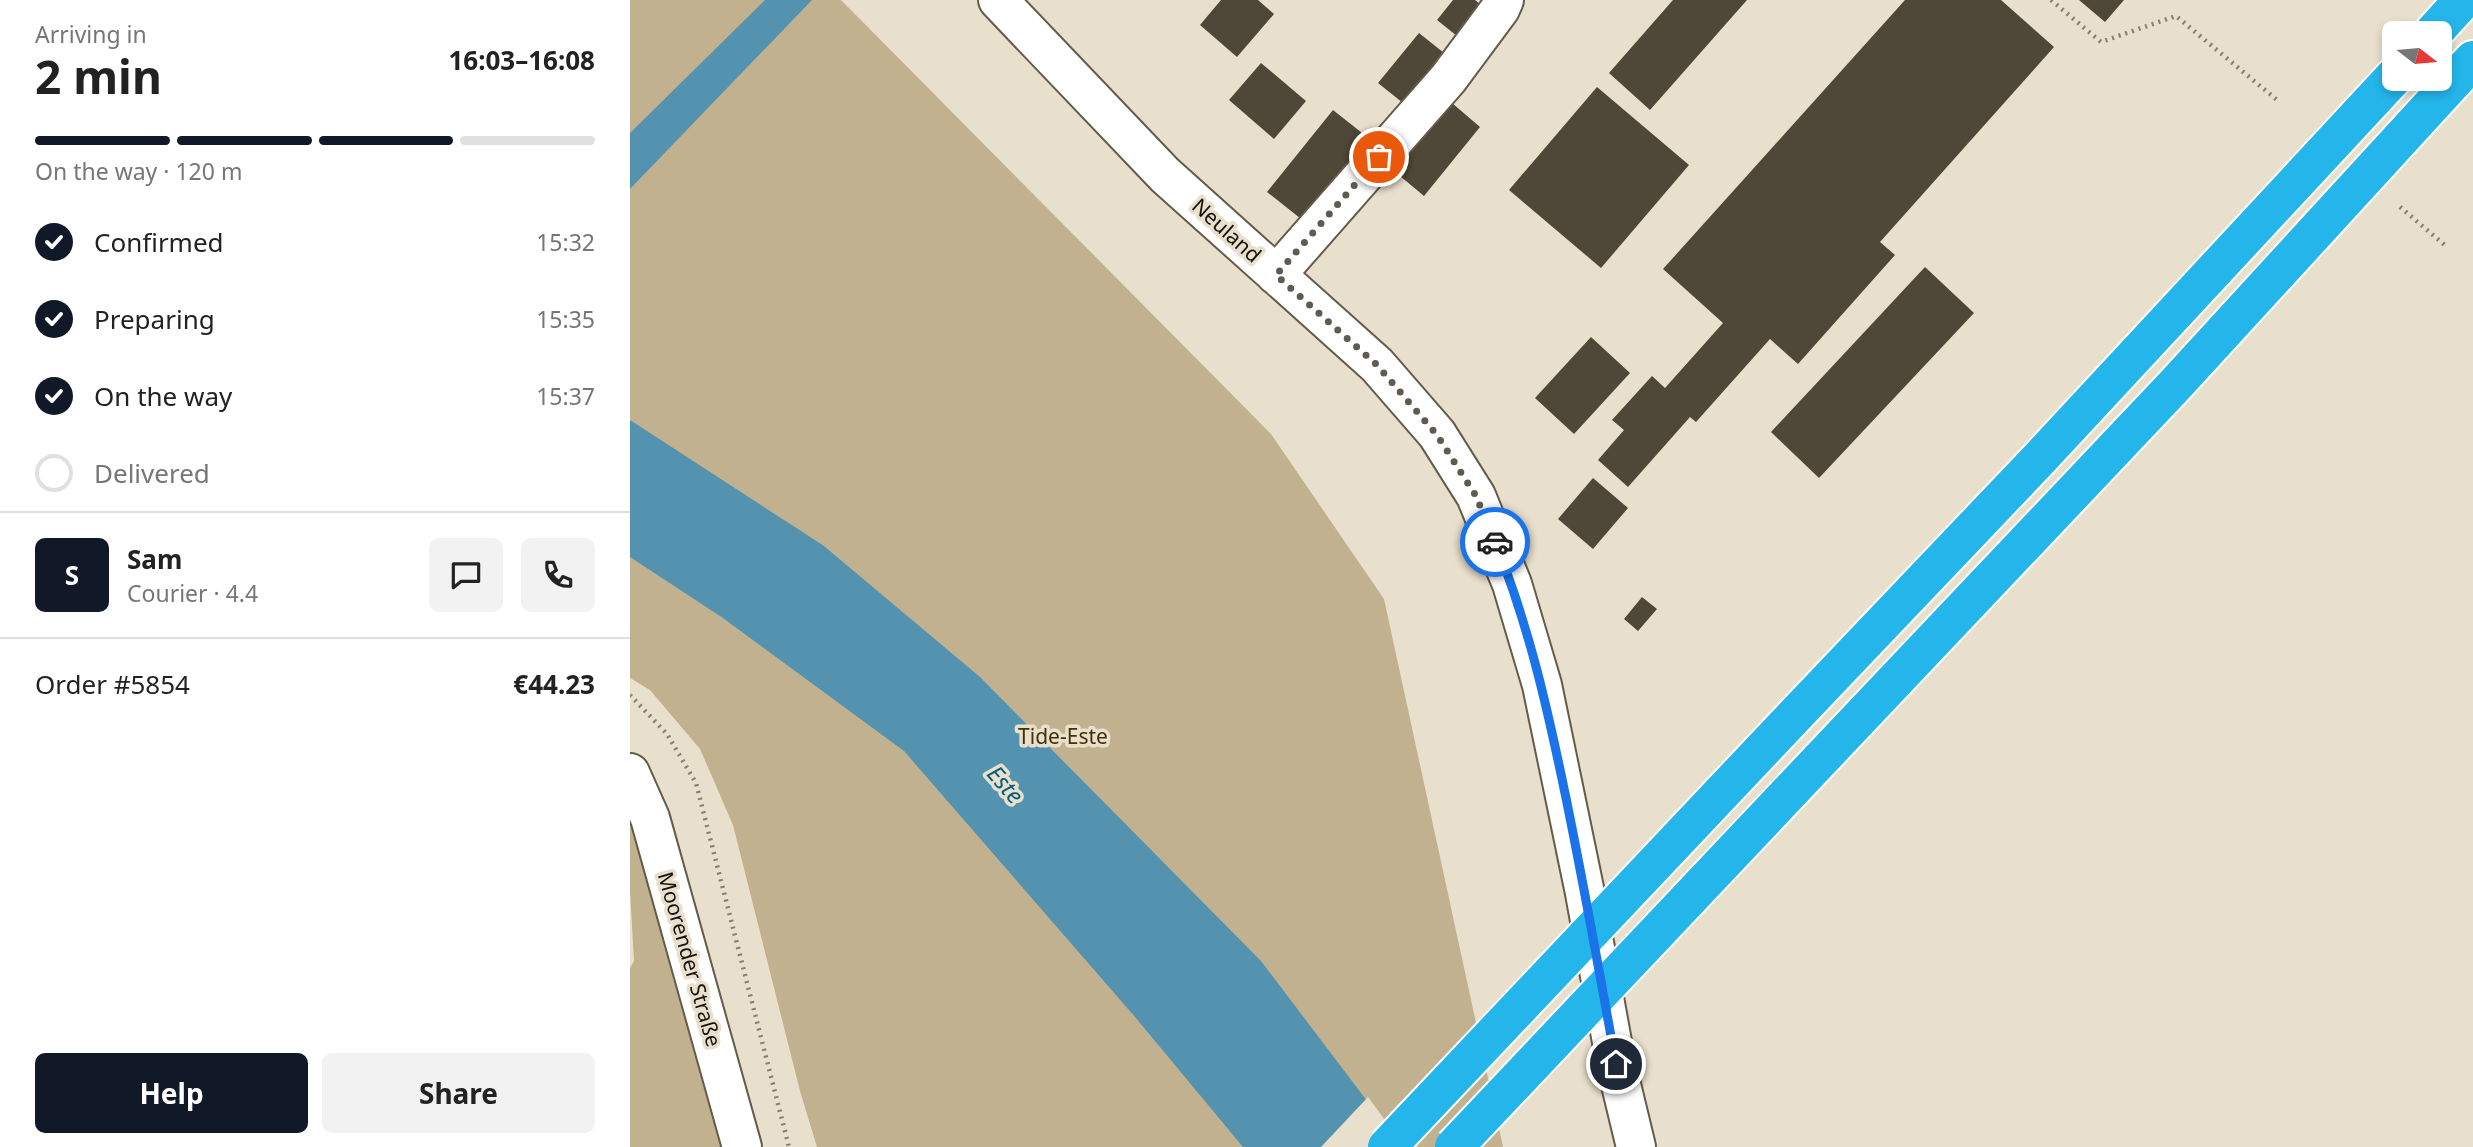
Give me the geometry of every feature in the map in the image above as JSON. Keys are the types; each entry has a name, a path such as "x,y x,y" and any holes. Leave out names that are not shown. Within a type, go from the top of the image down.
{"highway":[{"path":"2444,21 2463,0"},
{"path":"1454,1147 2175,385 2473,60"},
{"path":"1387,1147 2060,437 2382,90"}],"street":[{"name":"Neuland","path":"998,0 1165,174 1377,365 1437,435 1476,496 1512,584 1542,685 1585,893 1616,1064 1636,1147"},
{"path":"1276,275 1448,79 1504,0"},
{"name":"Moorender Straße","path":"630,773 650,818 742,1147"}],"path":[{"path":"2051,0 2101,42 2176,16 2277,100"},
{"path":"2400,207 2447,247"},
{"path":"630,695 667,734 696,783 789,1147"}],"green space":[{"name":"Tide-Este","path":"630,0 841,0 1271,434 1384,599 1503,1147 817,1147 800,1091 733,825 700,749 650,690 630,678"},
{"path":"630,795 732,1147 630,1147 630,968 634,961 630,891"}],"water":[{"path":"765,0 812,0 630,189 630,133"},
{"name":"Este","path":"630,420 824,546 980,677 1261,961 1402,1147 1243,1147 1135,1017 904,751 723,618 630,557"}],"pier":[{"path":"1368,1097 1405,1147 1321,1147"}],"building":[{"path":"1221,0 1258,0 1274,14 1237,57 1200,25"},
{"path":"1453,0 1475,0 1481,5 1457,36 1437,20"},
{"path":"1673,0 1747,0 1650,110 1609,73"},
{"path":"1905,0 2001,0 2054,47 1880,242 1895,255 1798,364 1770,339 1696,422 1690,417 1628,487 1598,460 1624,430 1612,420 1652,376 1665,388 1723,323 1663,269"},
{"path":"2079,0 2124,0 2105,22"},
{"path":"1419,33 1444,53 1403,103 1378,83"},
{"path":"1261,63 1306,101 1274,139 1229,100"},
{"path":"1597,87 1689,165 1601,268 1509,190"},
{"path":"1445,97 1480,127 1424,196 1388,166"},
{"path":"1333,110 1376,144 1310,226 1267,192"},
{"path":"1925,267 1974,313 1819,478 1771,432"},
{"path":"1591,337 1630,373 1574,434 1535,398"},
{"path":"1593,478 1628,508 1593,549 1558,519"},
{"path":"1642,597 1657,609 1638,631 1624,619"}],"way so far":[{"path":"1379,157 1276,275 1377,365 1437,435 1476,496 1495,542"}],"route":[{"path":"1495,542 1512,584 1542,685 1585,893 1616,1064"}]}
